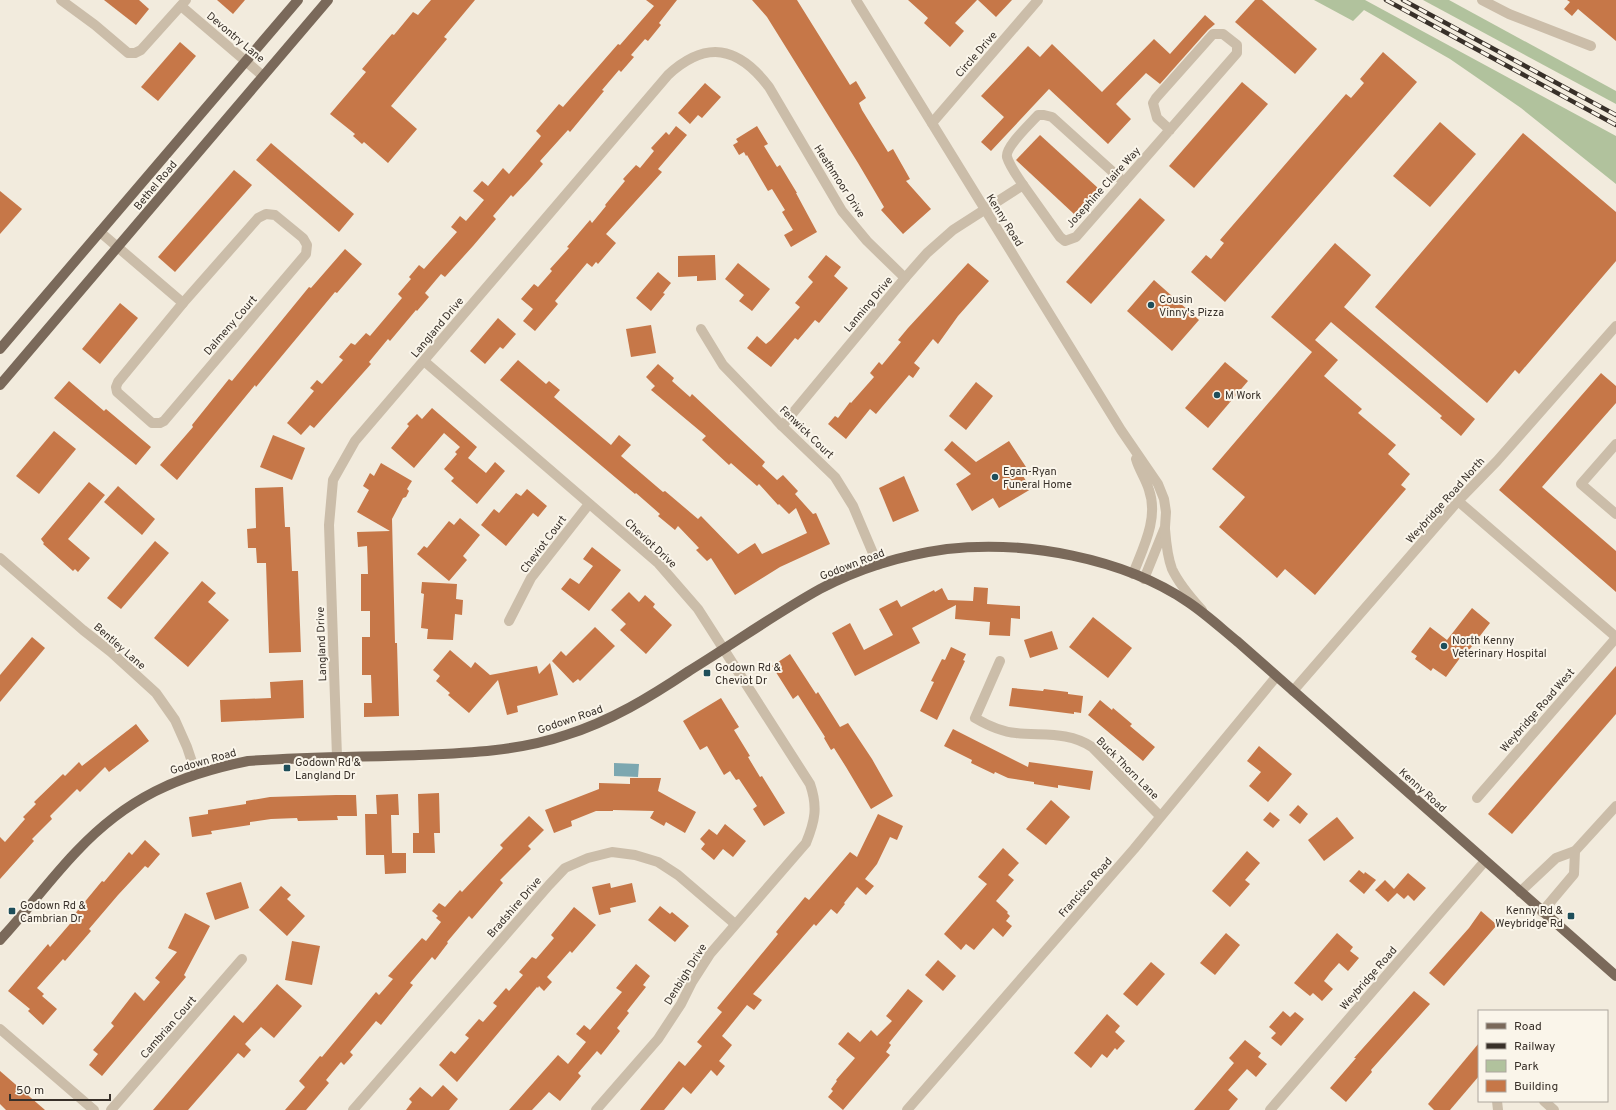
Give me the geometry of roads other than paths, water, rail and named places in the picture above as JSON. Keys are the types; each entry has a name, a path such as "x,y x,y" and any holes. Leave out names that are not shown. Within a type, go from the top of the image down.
{"main road":[{"name":"Bethel Road","path":"0,349 298,0"},
{"name":"Bethel Road","path":"0,385 328,0"},
{"name":"Godown Road","path":"0,940 76,851 100,828 131,804 158,789 196,774 248,760 464,753 519,747 565,736 595,725 646,699 724,648 822,588 878,565 913,556 948,549 990,547 1022,549 1073,556 1095,561 1144,579"},
{"name":"Kenny Road","path":"1144,579 1187,601 1214,622 1616,976"}],"street":[{"path":"61,0 95,25 128,53 135,53 141,50 183,3"},
{"name":"Kenny Road","path":"856,0 1135,453 1146,465 1158,484 1164,499 1166,512 1165,527 1167,551 1173,570 1189,594 1214,622"},
{"name":"Circle Drive","path":"932,123 1038,0"},
{"path":"1482,0 1509,14 1591,46"},
{"name":"Devontry Lane","path":"183,3 263,76"},
{"name":"Josephine Claire Way","path":"1023,185 1060,237 1065,241 1076,237 1170,130 1237,53 1237,45 1223,34 1213,34 1153,103 1157,118 1170,130"},
{"name":"Langland Drive","path":"337,758 329,525 333,480 355,441 662,81 678,66 704,53 718,52 734,56 748,64 759,74 769,87"},
{"name":"Heathmoor Drive","path":"769,87 842,211 867,241 905,278"},
{"path":"984,210 1023,185 1007,158 1007,152 1010,146 1038,115 1044,114 1052,117 1124,182"},
{"name":"Lanning Drive","path":"782,426 927,253 953,230 984,210"},
{"name":"Dalmeny Court","path":"266,214 275,215 303,238 307,245 306,254 164,421 160,423 152,423 121,396 117,392 116,387 118,382 183,303 258,218 266,214"},
{"path":"100,232 183,303"},
{"name":"Weybridge Road North","path":"1293,691 1458,502 1497,461 1616,326"},
{"name":"Fenwick Court","path":"701,329 723,365 782,426 835,476 853,506 878,565"},
{"name":"Cheviot Drive","path":"424,361 658,563 698,609 724,648 810,784 816,810"},
{"path":"1616,444 1581,484 1616,514"},
{"name":"Kenny Road","path":"1133,574 1148,533 1152,511 1150,491 1138,464 1135,453"},
{"name":"Weybridge Road West","path":"1458,502 1616,638 1477,798"},
{"name":"Cheviot Court","path":"509,621 531,578 589,504"},
{"name":"Kenny Road","path":"1144,579 1165,527"},
{"name":"Bentley Lane","path":"0,558 111,652 156,693 175,720 187,747 196,774"},
{"name":"Buck Thorn Lane","path":"1000,661 975,718 987,724 1015,733 1073,737 1082,741 1092,747 1160,816"},
{"name":"Francisco Road","path":"907,1110 1134,849 1276,677"},
{"path":"1520,892 1556,858 1575,851 1616,806"},
{"name":"Denbigh Drive","path":"596,1110 658,1039 681,1004 692,982 710,954 806,843 816,810"},
{"path":"1542,912 1574,874 1575,851"},
{"name":"Bradshire Drive","path":"353,1110 565,868 588,858 612,852 636,855 658,862 678,875 735,924"},
{"name":"Weybridge Road","path":"1270,1110 1485,862"},
{"name":"Cambrian Court","path":"111,1110 242,959"},
{"path":"0,1029 94,1110"},
{"path":"1545,1102 1554,1110"}],"water":[{"path":"614,763 639,764 638,777 614,776"}],"railway":[{"path":"1386,0 1616,125"},
{"path":"1403,0 1616,115"}],"place":[{"name":"Cousin Vinny's Pizza","path":"1151,305"},
{"name":"M Work","path":"1217,395"},
{"name":"Egan-Ryan Funeral Home","path":"995,477"},
{"name":"North Kenny Veterinary Hospital","path":"1444,646"},
{"name":"Godown Rd & Cheviot Dr","path":"707,673"},
{"name":"Godown Rd & Langland Dr","path":"287,768"},
{"name":"Godown Rd & Cambrian Dr","path":"12,911"},
{"name":"Kenny Rd & Weybridge Rd","path":"1571,916"}]}
